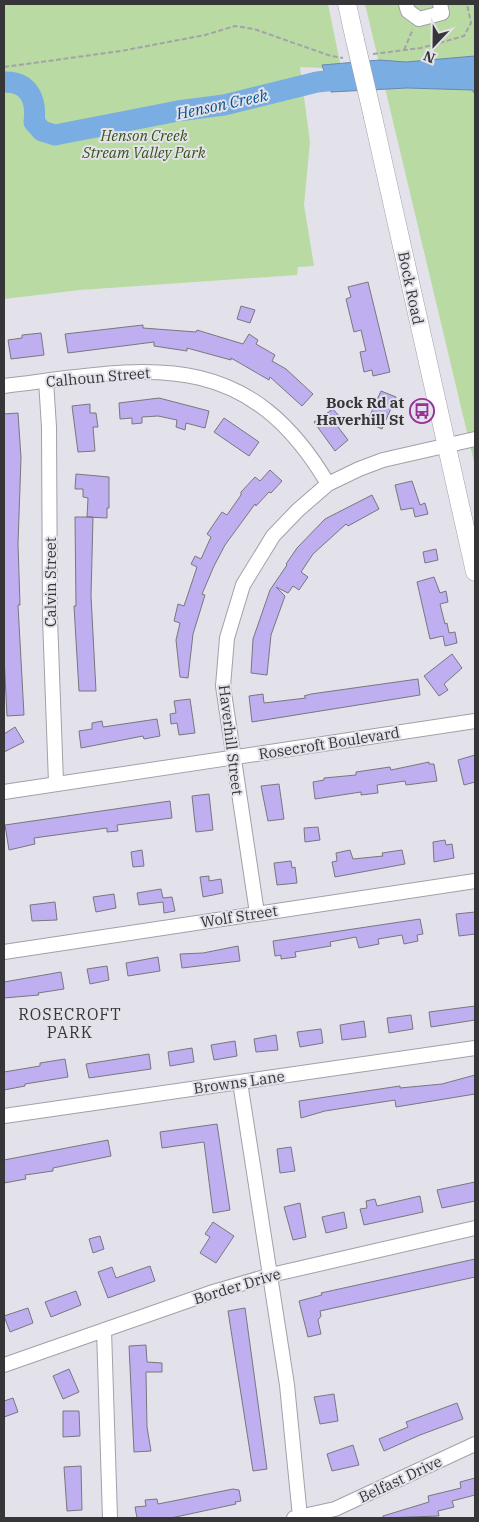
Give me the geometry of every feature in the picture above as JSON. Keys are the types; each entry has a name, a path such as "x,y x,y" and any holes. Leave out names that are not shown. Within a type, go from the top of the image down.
{"main road":[{"name":"Bock Road","path":"347,4 475,572"}],"street":[{"path":"406,4 408,11 419,19 442,13 440,4"},
{"name":"Calhoun Street","path":"4,386 153,371 222,384 249,398 276,417 301,443 328,484"},
{"name":"Calvin Street","path":"46,381 49,426 50,618 56,783"},
{"name":"Haverhill Street","path":"257,913 232,758 224,697 223,671 227,638 237,603 252,570 273,536 298,510 328,484 358,469 383,460 475,440"},
{"name":"Rosecroft Boulevard","path":"4,792 475,720"},
{"name":"Wolf Street","path":"4,952 475,881"},
{"name":"Browns Lane","path":"4,1116 475,1048"},
{"path":"240,1082 287,1386 297,1517"},
{"name":"Border Drive","path":"4,1365 210,1293 271,1275 475,1228"},
{"path":"104,1330 110,1518"},
{"name":"Belfast Drive","path":"297,1517 334,1509 475,1444"}],"path":[{"path":"367,55 404,50 464,36 471,23 467,4"},
{"path":"404,50 419,19"},
{"path":"4,67 121,51 205,35 235,26 254,29 331,56 348,57"}],"green space":[{"name":"Henson Creek Stream Valley Park","path":"4,4 328,4 343,77 322,68 300,67 310,142 304,205 314,266 298,267 297,275 80,290 4,299"},
{"path":"365,4 475,4 475,466"}],"water":[{"path":"475,56 475,94 472,90 407,88 331,92 322,65 380,60 406,62"}],"building":[{"path":"368,282 390,372 373,376 372,370 364,372 360,352 366,351 361,330 354,332 346,299 351,297 348,287"},
{"path":"241,306 255,310 250,323 237,319"},
{"path":"143,325 143,328 196,332 197,330 243,344 249,334 258,340 256,344 275,355 272,361 286,369 313,394 302,406 270,377 269,380 231,358 231,360 187,348 187,351 154,346 154,342 68,353 65,334"},
{"path":"41,333 44,355 11,359 8,340 22,338 22,335"},
{"path":"381,391 396,397 382,429 367,422"},
{"path":"159,398 209,411 205,428 186,423 185,430 176,427 177,420 158,416 142,417 142,423 132,424 132,418 120,419 119,403"},
{"path":"90,404 90,413 96,413 98,427 93,427 95,451 78,452 72,406"},
{"path":"333,409 339,416 339,420 335,423 348,440 335,451 314,422"},
{"path":"18,413 21,458 18,544 20,605 18,605 24,715 7,716 4,656 4,414"},
{"path":"224,418 259,442 249,456 214,432"},
{"path":"270,470 282,481 256,506 255,504 225,545 214,566 202,594 205,595 193,634 188,678 180,677 176,640 180,623 174,621 178,604 184,606 197,567 191,564 195,556 201,559 211,537 207,534 222,512 227,515 241,495 241,492 255,477 260,481"},
{"path":"76,474 109,477 109,508 107,508 107,518 87,517 88,498 83,497 83,489 75,489"},
{"path":"412,481 420,505 425,503 428,514 415,517 413,508 401,510 395,485"},
{"path":"372,495 379,509 348,526 346,524 313,554 301,572 308,577 299,590 293,586 288,593 276,587 285,596 271,635 267,675 251,673 253,639 270,590 286,564 297,548 325,519"},
{"path":"75,517 93,517 91,596 96,691 79,691 74,606 76,606"},
{"path":"436,549 438,560 425,563 423,552"},
{"path":"434,577 440,593 446,591 448,602 440,604 445,624 447,623 449,633 455,632 457,643 445,646 443,636 430,639 417,582"},
{"path":"452,654 462,668 444,684 448,690 439,696 424,676"},
{"path":"418,679 420,695 252,722 249,696 263,694 264,703 306,698 304,696 311,694"},
{"path":"190,699 195,733 179,735 177,723 171,724 170,714 176,713 174,701"},
{"path":"157,719 160,736 144,739 143,736 81,748 79,731 92,729 92,723 102,721 103,727"},
{"path":"15,727 24,742 4,752 4,734"},
{"path":"475,755 475,782 464,785 458,760"},
{"path":"429,762 429,764 434,764 437,781 406,785 405,781 377,785 378,793 361,795 361,792 315,799 313,782 324,780 324,778 356,775 356,772 390,767 391,770"},
{"path":"279,784 284,819 268,821 261,786"},
{"path":"209,794 213,830 196,832 192,796"},
{"path":"170,801 172,818 117,825 118,831 107,832 107,828 34,838 35,844 9,850 5,825"},
{"path":"318,827 320,840 305,842 304,828"},
{"path":"445,840 446,845 452,844 454,858 434,862 433,842"},
{"path":"142,850 144,866 133,867 131,852"},
{"path":"350,850 353,859 383,856 382,853 402,850 405,864 335,877 332,862 337,861 336,853"},
{"path":"291,861 292,868 295,867 297,883 277,885 274,863"},
{"path":"209,876 209,881 221,879 223,893 203,897 200,877"},
{"path":"161,889 163,898 172,897 175,911 164,913 163,902 139,905 137,893"},
{"path":"114,894 116,908 96,912 93,897"},
{"path":"55,902 57,920 32,921 30,905"},
{"path":"475,912 475,934 459,936 456,914"},
{"path":"420,919 423,934 417,935 418,941 404,944 402,935 378,939 379,944 359,948 356,937 330,942 331,946 295,952 296,957 281,959 281,955 275,956 273,941"},
{"path":"238,946 240,961 182,968 180,954 203,953"},
{"path":"158,957 160,971 128,976 126,963"},
{"path":"107,966 109,980 90,984 87,969"},
{"path":"61,972 64,989 38,993 39,995 4,998 4,982"},
{"path":"475,1006 475,1020 431,1027 429,1012"},
{"path":"411,1015 413,1029 389,1033 387,1018"},
{"path":"364,1021 366,1037 342,1040 340,1025"},
{"path":"321,1029 323,1043 300,1047 297,1032"},
{"path":"276,1035 278,1050 256,1052 254,1039"},
{"path":"235,1041 237,1056 214,1060 211,1045"},
{"path":"192,1048 194,1062 170,1066 168,1052"},
{"path":"149,1054 151,1069 89,1078 86,1064"},
{"path":"65,1059 68,1077 25,1084 25,1086 4,1090 4,1072 40,1066 40,1063"},
{"path":"475,1075 475,1094 396,1107 395,1100 325,1111 301,1118 299,1101 400,1086 400,1088 442,1084"},
{"path":"217,1124 230,1210 213,1213 204,1142 162,1148 160,1132"},
{"path":"108,1140 111,1156 53,1168 53,1171 25,1175 26,1179 4,1183 4,1160"},
{"path":"291,1147 295,1171 280,1173 277,1149"},
{"path":"475,1182 475,1201 442,1208 437,1190"},
{"path":"420,1196 423,1212 364,1225 360,1209 367,1208 366,1201 375,1199 377,1206"},
{"path":"300,1203 306,1237 293,1240 284,1207"},
{"path":"344,1212 347,1228 326,1233 322,1217"},
{"path":"213,1222 234,1236 216,1263 200,1253 210,1237 205,1234"},
{"path":"100,1236 104,1249 93,1253 89,1239"},
{"path":"475,1259 475,1277 320,1311 321,1316 318,1320 321,1334 308,1337 299,1301 322,1295 321,1293"},
{"path":"150,1266 155,1281 108,1298 98,1272 112,1267 116,1278"},
{"path":"76,1291 81,1305 51,1317 45,1302"},
{"path":"28,1308 33,1323 10,1332 4,1316"},
{"path":"245,1308 267,1469 253,1471 228,1311"},
{"path":"146,1345 147,1362 162,1363 162,1372 146,1372 147,1427 151,1451 134,1452 129,1346"},
{"path":"69,1369 79,1392 63,1399 53,1376"},
{"path":"334,1394 338,1421 320,1424 314,1397"},
{"path":"13,1398 18,1412 4,1417 4,1401"},
{"path":"457,1403 463,1419 384,1451 379,1439 408,1427 406,1422"},
{"path":"63,1411 79,1411 80,1436 63,1437"},
{"path":"353,1445 359,1465 332,1471 327,1454"},
{"path":"81,1466 82,1510 67,1511 64,1467"},
{"path":"475,1478 475,1495 452,1501 454,1507 438,1511 439,1516 383,1518 383,1516 429,1502 428,1496 461,1488 460,1482"},
{"path":"233,1489 239,1490 241,1501 235,1502 236,1504 171,1518 137,1518 135,1507 146,1506 145,1500 157,1499 158,1504"}],"waterway":[{"name":"Henson Creek","path":"4,82 20,85 30,93 34,106 34,122 42,131 55,135 178,111 224,105 317,82 355,78"}],"place":[{"name":"Bock Rd at Haverhill St","path":"422,411"}],"district":[{"name":"ROSECROFT PARK","path":"70,1023"}]}
